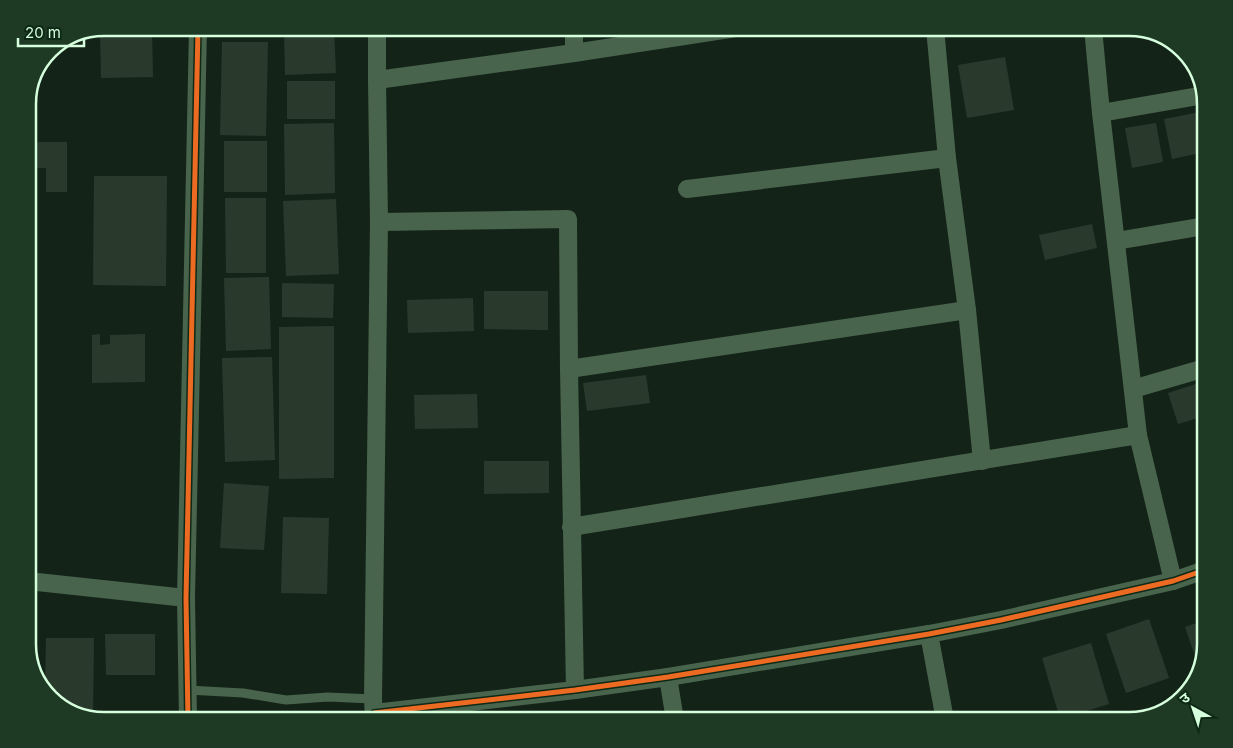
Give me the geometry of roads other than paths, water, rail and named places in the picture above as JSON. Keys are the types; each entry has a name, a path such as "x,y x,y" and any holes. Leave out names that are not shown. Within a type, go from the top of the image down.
{"street":[{"path":"188,712 186,598 198,36"},
{"path":"377,36 379,222 373,711 575,690 668,677 929,634 1173,581 1197,573"},
{"path":"574,36 574,53"},
{"path":"377,80 684,36"},
{"path":"936,36 947,158 967,310 982,461"},
{"path":"1094,36 1138,435 1173,581"},
{"path":"1101,113 1196,96"},
{"path":"687,190 947,158"},
{"path":"379,222 568,219 571,528 575,690"},
{"path":"1116,241 1197,227"},
{"path":"569,369 967,310"},
{"path":"1133,389 1197,370"},
{"path":"571,528 1138,435"},
{"path":"36,582 186,598"},
{"path":"929,634 944,712"},
{"path":"668,677 674,712"}],"lane":[{"path":"187,690 243,693 286,700 328,697 373,711"}]}
